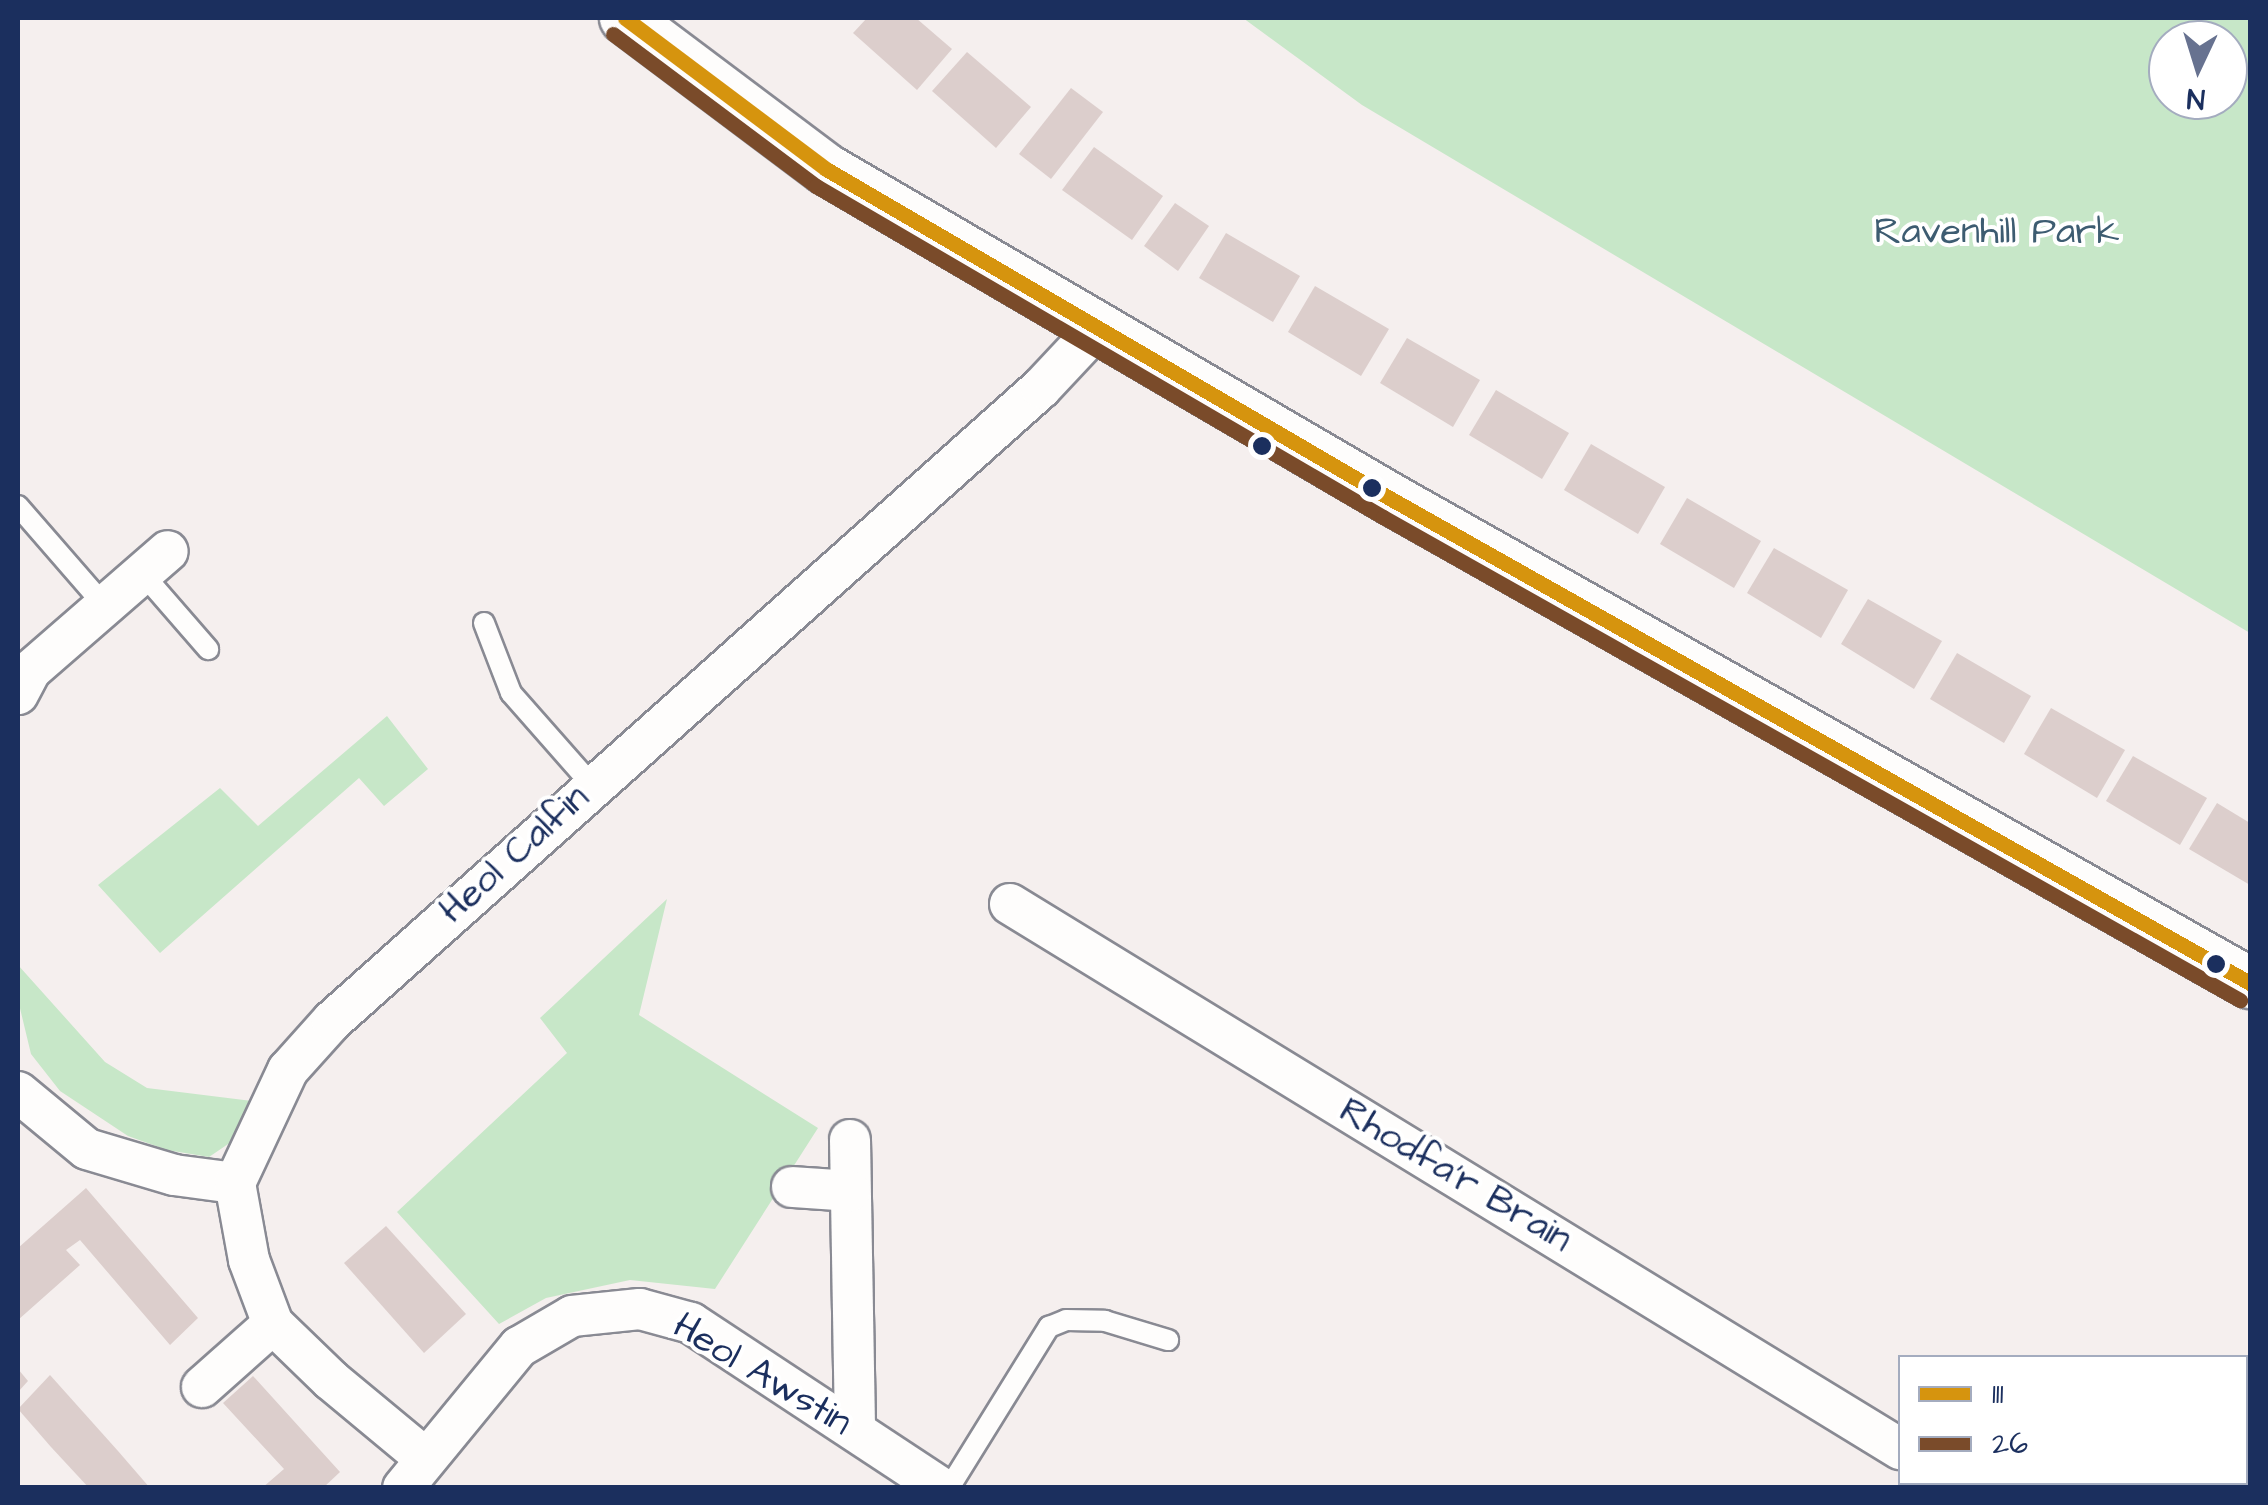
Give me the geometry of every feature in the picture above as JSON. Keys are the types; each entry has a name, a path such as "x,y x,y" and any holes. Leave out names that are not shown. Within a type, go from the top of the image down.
{"street":[{"path":"625,18 826,169 1393,500 2250,984"},
{"name":"Heol Calfin","path":"235,1183 288,1070 332,1022 1041,388 1098,327"},
{"path":"18,694 31,670 155,562"},
{"name":"Rhodfa'r Brain","path":"1010,904 1898,1448"},
{"path":"18,1092 87,1149 174,1175 235,1183 248,1260 274,1324 331,1380 414,1473"},
{"path":"850,1140 856,1430"},
{"path":"792,1187 850,1191"},
{"name":"Heol Awstin","path":"414,1473 519,1347 572,1316 640,1309 691,1324 940,1488"},
{"path":"202,1387 274,1324"}],"lane":[{"path":"18,506 105,606"},
{"path":"155,562 208,649"},
{"path":"484,624 511,693 592,786"},
{"path":"949,1488 1049,1326 1066,1320 1104,1321 1168,1340"}],"green space":[{"name":"Ravenhill Park","path":"1243,18 2250,18 2250,633 1362,105"},
{"path":"387,716 428,769 384,806 359,778 160,953 98,885 220,788 258,826"},
{"path":"667,899 639,1015 818,1128 715,1289 630,1280 546,1298 499,1324 397,1212 567,1053 540,1018"},
{"path":"18,965 105,1062 147,1088 252,1101 234,1140 209,1157 167,1150 128,1136 60,1091 31,1054 18,1000"}],"building":[{"path":"867,18 916,18 952,49 917,90 853,33"},
{"path":"967,52 1031,107 996,148 932,91"},
{"path":"1071,88 1103,112 1051,179 1019,154"},
{"path":"1094,147 1163,196 1132,240 1062,190"},
{"path":"1175,203 1209,226 1178,271 1144,246"},
{"path":"1226,233 1300,276 1273,322 1199,278"},
{"path":"1315,286 1389,329 1361,376 1288,332"},
{"path":"1407,338 1480,380 1453,427 1380,383"},
{"path":"1496,390 1569,433 1542,479 1469,435"},
{"path":"1591,444 1665,487 1638,534 1564,490"},
{"path":"1687,498 1761,541 1734,588 1660,544"},
{"path":"1774,548 1848,590 1821,638 1747,593"},
{"path":"1868,599 1942,641 1914,689 1841,644"},
{"path":"1957,653 2031,696 2004,743 1930,699"},
{"path":"2051,708 2125,750 2097,798 2024,754"},
{"path":"2133,756 2207,798 2180,845 2106,801"},
{"path":"2217,803 2250,823 2250,885 2189,849"},
{"path":"86,1188 198,1318 170,1345 80,1240 66,1250 80,1265 18,1320 18,1248"},
{"path":"386,1226 466,1314 424,1353 344,1263"},
{"path":"18,1369 28,1381 18,1392"},
{"path":"50,1375 150,1488 89,1488 51,1447 18,1409"},
{"path":"253,1376 340,1472 323,1488 262,1488 284,1469 223,1403"}],"transit line":[{"name":"111","path":"625,18 826,169 1393,500 2250,983"},
{"name":"26","path":"613,34 816,186 1383,517 2240,1000"}]}
